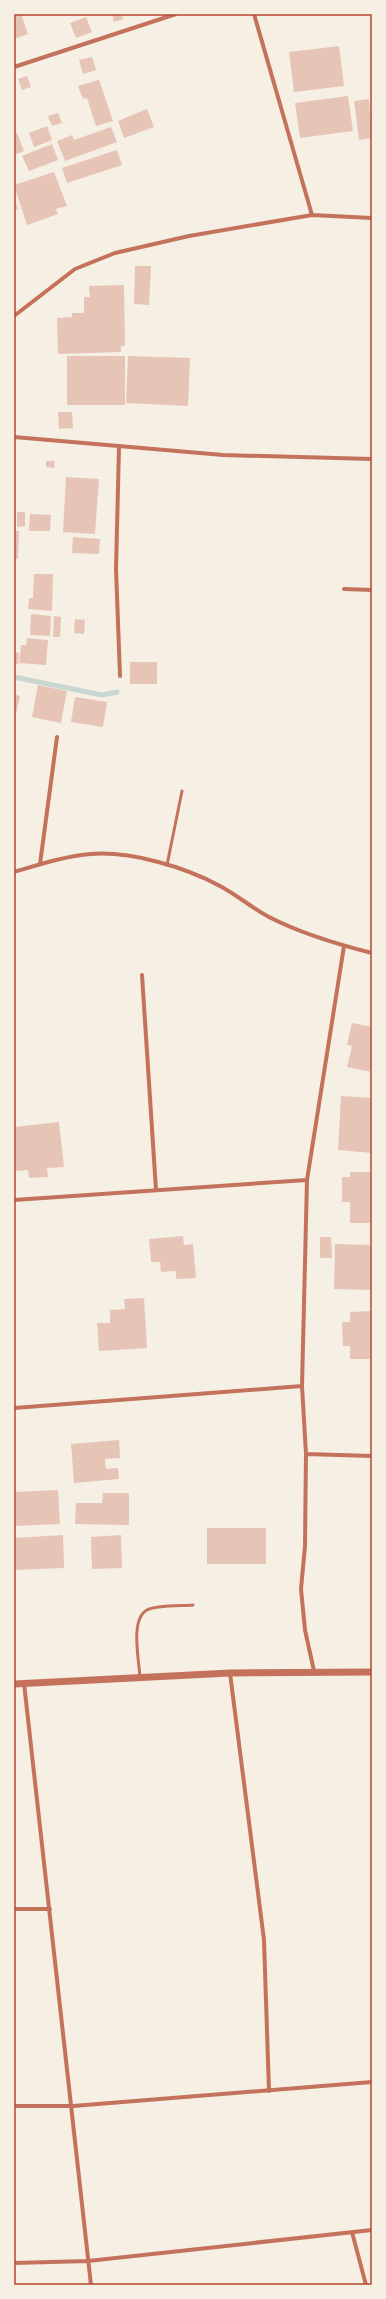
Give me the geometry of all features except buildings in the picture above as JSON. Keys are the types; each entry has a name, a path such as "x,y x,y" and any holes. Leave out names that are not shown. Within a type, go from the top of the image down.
{"street":[{"path":"14,67 176,14"},
{"path":"254,14 312,215"},
{"path":"14,316 75,268 115,253 189,236 312,215 372,218"},
{"path":"14,437 223,455 372,460"},
{"path":"119,447 116,569 120,676"},
{"path":"344,589 372,590"},
{"path":"40,864 57,736"},
{"path":"14,872 40,864 91,854 129,856 167,865 219,885 268,916 308,935 372,954"},
{"path":"314,1671 305,1630 301,1589 305,1546 306,1454 302,1386 307,1180 344,946"},
{"path":"142,975 156,1190"},
{"path":"14,1200 307,1180"},
{"path":"14,1408 302,1386"},
{"path":"306,1454 372,1456"},
{"path":"14,1684 230,1673 314,1671 372,1672"},
{"path":"230,1673 264,1940 269,2090"},
{"path":"24,1683 73,2106 91,2285"},
{"path":"14,1909 50,1909"},
{"path":"14,2106 73,2106 372,2082"},
{"path":"14,2263 88,2261 372,2230"},
{"path":"352,2232 366,2285"}],"lane":[{"path":"167,865 182,791"},
{"path":"140,1677 136,1628 139,1618 148,1609 193,1605"}],"waterway":[{"path":"14,677 102,695 117,692"}]}
